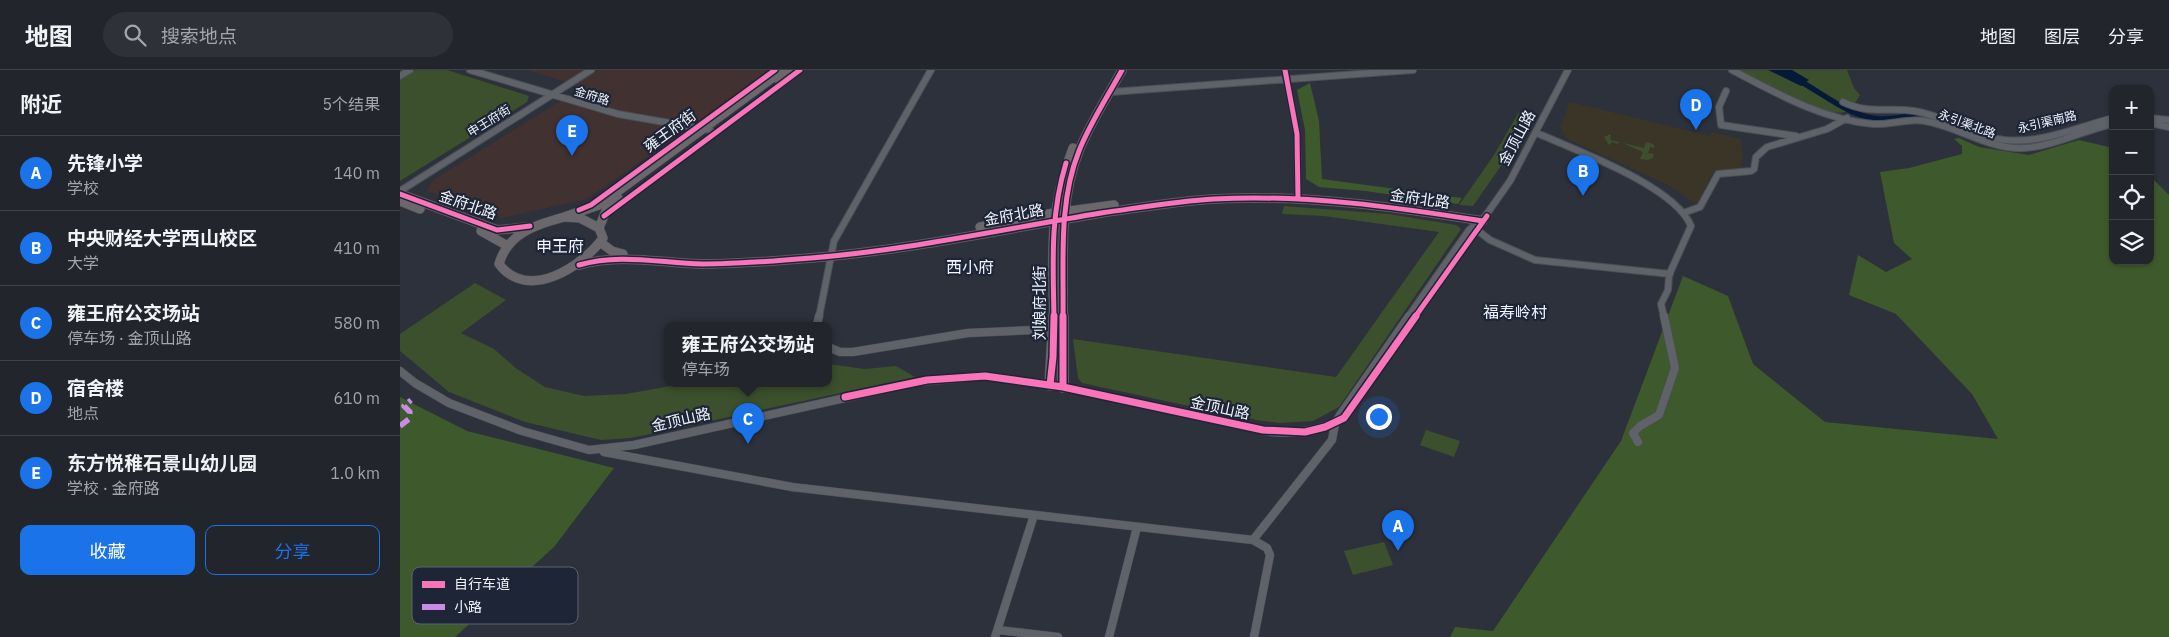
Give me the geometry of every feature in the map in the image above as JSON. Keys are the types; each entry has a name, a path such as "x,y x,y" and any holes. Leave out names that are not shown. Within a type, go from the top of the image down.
{"main road":[{"name":"雍王府街","path":"599,228 610,205 783,70"},
{"name":"雍王府街","path":"530,226 564,218 599,205 792,70"},
{"name":"刘娘府北街","path":"1063,387 1058,330 1053,217 1065,165 1115,70"},
{"name":"刘娘府北街","path":"1050,385 1058,330 1065,215 1075,159 1122,70"},
{"name":"金府北路","path":"400,192 497,230 530,226"},
{"name":"金府北路","path":"600,242 612,251 627,254 693,259 874,252 1065,215 1229,198 1298,196 1483,219"},
{"name":"金府北路","path":"400,202 492,235 506,245"},
{"path":"530,226 506,245 499,264 506,274 515,278 543,280 579,264 592,253 602,238 599,228 580,218 564,218"},
{"name":"金府北路","path":"579,264 594,258 605,258 720,264 830,254"}],"street":[{"path":"400,76 410,70"},
{"name":"金府路","path":"470,70 614,114 707,130"},
{"name":"申王府街","path":"400,192 590,70"},
{"path":"818,322 830,254 834,242 931,70"},
{"path":"1284,70 1297,134 1298,196"},
{"path":"1111,92 1413,70"},
{"name":"金顶山路","path":"400,371 426,390 454,406 504,426 557,442 594,450 643,443 927,380 985,376 1063,387 1272,432 1298,433 1335,424 1344,418 1518,168 1568,70"},
{"name":"永引渠北路","path":"1732,70 1783,97 1847,118 1876,124 1910,119 1924,120 1980,142 2001,147 2026,148 2109,125"},
{"path":"1726,91 1719,102 1718,114 1721,125 1798,136"},
{"name":"永引渠南路","path":"1843,102 1873,113 1903,110 1934,115 1974,132 2003,141 2023,142 2109,119"},
{"path":"1686,212 1700,207 1718,174 1751,172 1754,169 1756,157 1763,149 1798,136 1827,129 1847,118"},
{"path":"2154,118 2169,120"},
{"path":"2154,124 2169,127"},
{"path":"1537,133 1643,182 1679,205 1686,212 1691,224 1689,234 1670,274 1666,285 1668,290 1661,304 1675,368 1659,415 1640,426 1634,433 1638,442"},
{"name":"金顶山路","path":"1335,424 1458,246 1483,219"},
{"path":"1476,230 1490,240 1535,260 1670,274"},
{"path":"832,349 836,351 860,351 958,332 1058,330"},
{"path":"1253,540 1332,440 1335,424"},
{"path":"594,450 792,488 1253,540 1267,548 1270,554 1254,637"},
{"path":"1034,515 996,634 1058,637"},
{"path":"1109,637 1137,527"}],"shaded area":[{"path":"526,70 770,70 587,199 501,218 427,191 433,180 583,87"},
{"path":"1570,102 1710,136 1711,132 1741,139 1743,158 1741,171 1714,171 1697,203 1694,203 1668,185 1567,139 1560,127"}],"green space":[{"path":"416,70 447,70 529,96 527,102 400,181 400,79"},
{"path":"1739,70 1847,70 1854,88 1860,95 1848,111 1835,112 1808,104"},
{"path":"1310,83 1319,121 1322,179 1462,198 1458,204 1365,191 1319,187 1306,179 1305,130 1297,90"},
{"path":"1519,112 1530,124 1473,206 1459,205 1494,155"},
{"path":"1611,134 1610,140 1620,142 1617,144 1612,142 1609,145 1604,137"},
{"path":"1959,138 1979,147 2029,155 2079,140 2109,147 2109,265 2154,265 2154,180 2169,195 2169,637 1450,637 1455,627 1493,631 1621,441 1683,276 1728,296 1753,364 1825,422 1998,439 1972,394 1896,314 1849,295 1858,255 1886,272 1912,259 1894,243 1880,172 1909,168 1962,154 1962,146 1954,139"},
{"path":"1646,142 1653,144 1655,148 1650,147 1648,153 1654,154 1653,158 1648,160 1640,159 1643,152 1622,143 1644,148"},
{"path":"1284,206 1389,214 1456,225 1461,229 1339,407 1313,421 1280,423 1256,420 1210,406 1189,406 1082,383 1078,378 1073,339 1336,377 1439,232 1324,216 1282,214"},
{"path":"475,283 506,300 461,333 494,349 517,369 545,387 584,396 626,394 665,387 832,387 832,365 865,369 896,366 915,377 631,438 601,440 525,422 449,392 400,351 400,334"},
{"path":"400,397 467,431 614,468 554,547 532,567 412,567 412,624 469,624 455,637 400,637"},
{"path":"1426,430 1460,441 1454,457 1420,445"},
{"path":"1384,542 1393,565 1353,575 1344,551"}],"water":[{"path":"1768,70 1792,70 1809,80 1801,86"}],"waterway":[{"path":"1796,79 1836,104 1858,114 1880,119 1923,115"},
{"path":"1997,141 2019,144 2035,142"}],"marked path":[{"path":"400,426 409,419 410,412 404,406 411,400"}],"cycle path":[{"path":"579,210 591,205 775,70"},
{"path":"604,216 800,70"},
{"path":"1063,387 1064,228 1069,182 1079,150 1122,70"},
{"path":"1285,70 1297,134 1298,199"},
{"path":"1050,385 1054,329 1052,245 1054,217 1058,190 1066,163"},
{"path":"400,194 497,230 530,226"},
{"path":"579,265 607,259 639,259 703,264 746,263 874,252 1161,204 1231,198 1326,201 1421,211 1483,221"},
{"path":"845,397 927,380 985,376 1063,387 1263,430 1294,433 1315,430 1344,418 1487,216"}],"place":[{"name":"宿舍楼","path":"1696,130"},
{"name":"东方悦稚石景山幼儿园","path":"572,156"},
{"name":"中央财经大学西山校区","path":"1583,196"},
{"name":"雍王府公交场站","path":"748,444"},
{"name":"先锋小学","path":"1398,551"}],"district":[{"name":"申王府","path":"560,246"},
{"name":"西小府","path":"970,267"},
{"name":"福寿岭村","path":"1515,312"}]}
